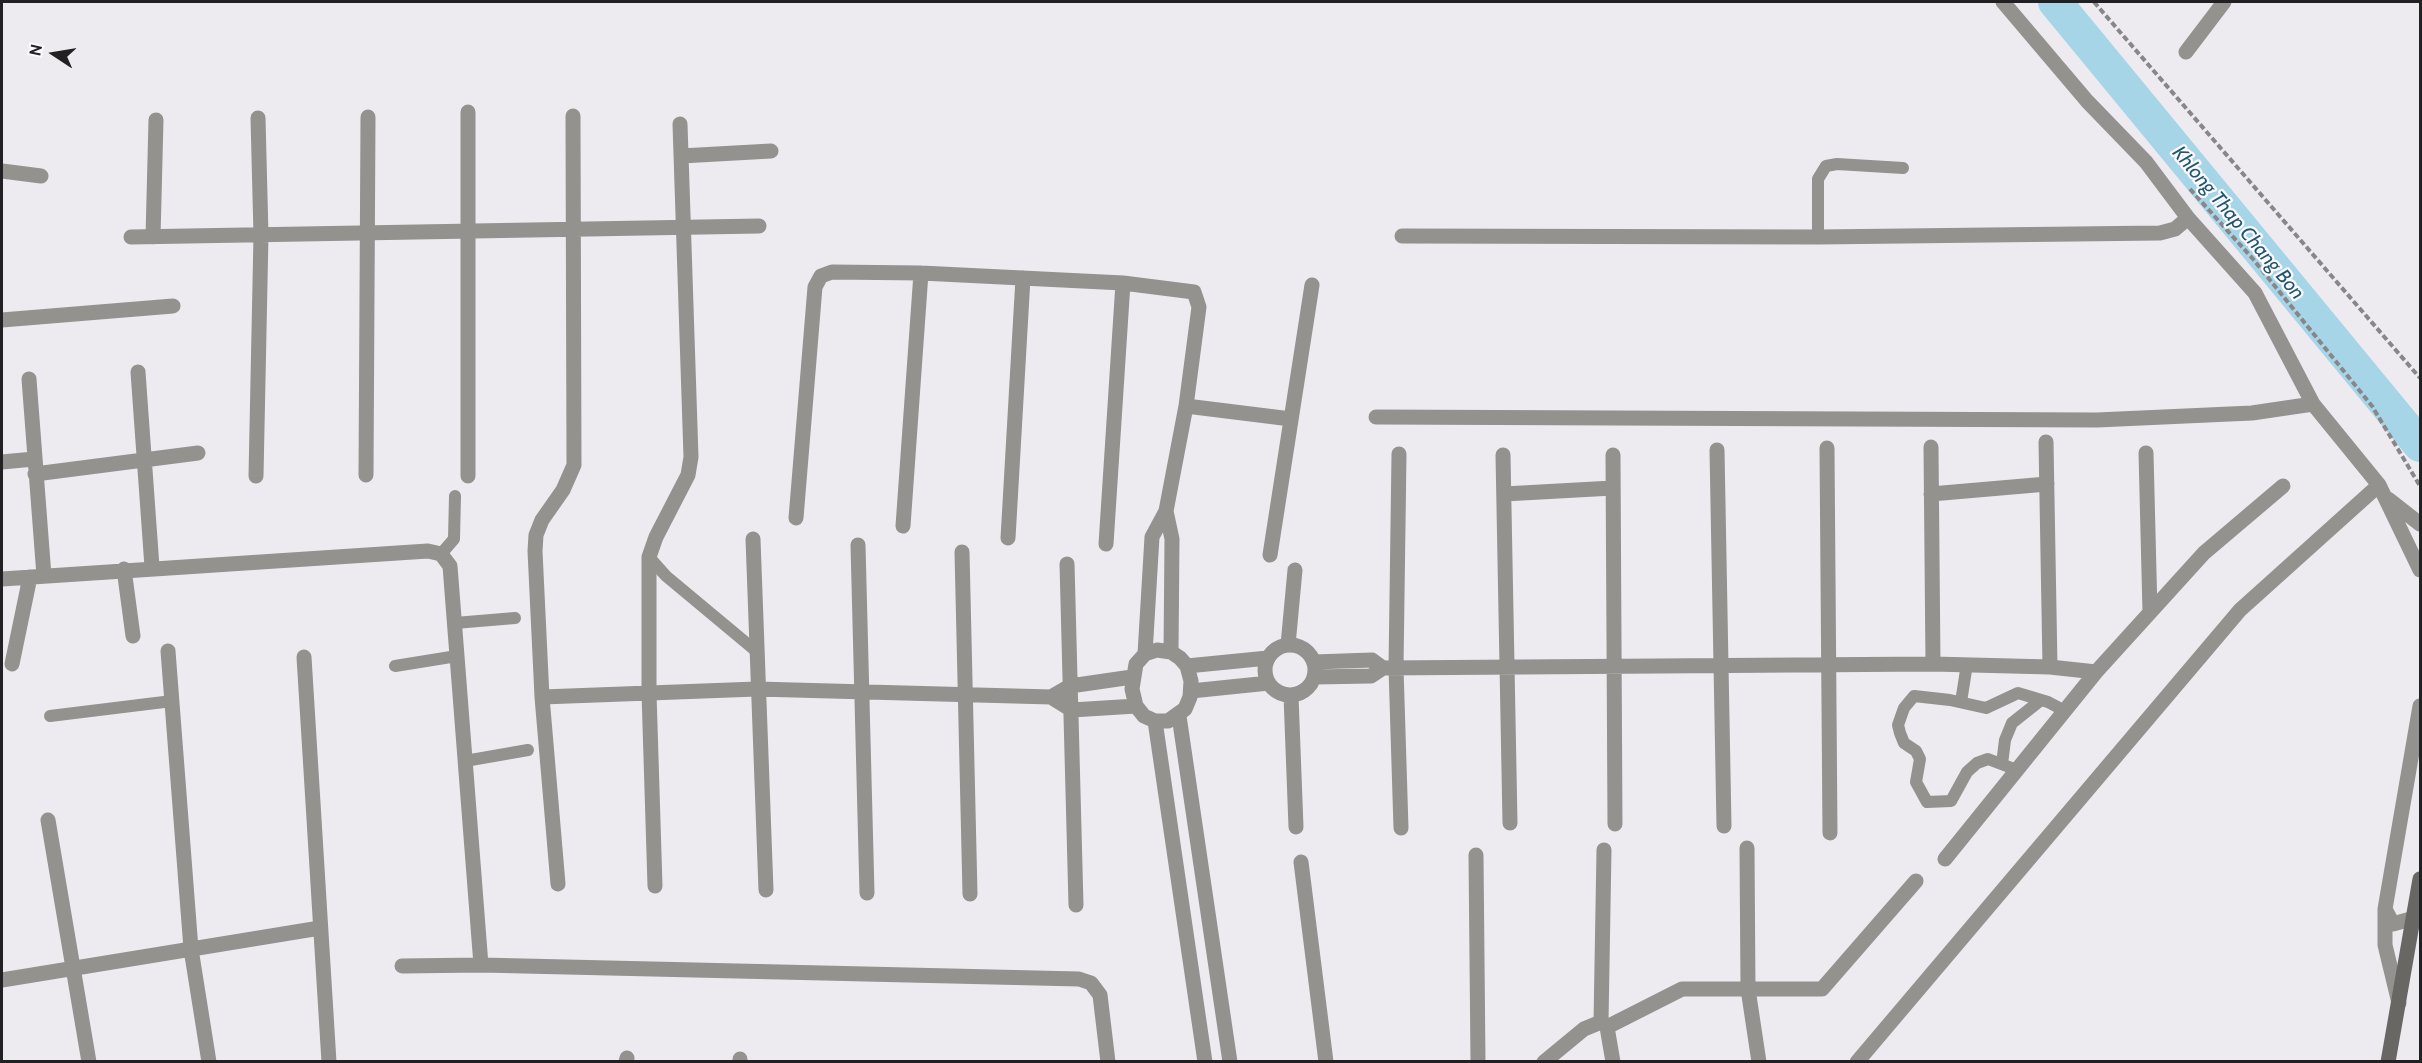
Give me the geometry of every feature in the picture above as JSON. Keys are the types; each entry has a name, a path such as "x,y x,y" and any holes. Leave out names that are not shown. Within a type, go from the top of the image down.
{"main road":[{"path":"2388,1062 2421,879"}],"street":[{"path":"2003,2 2087,102 2146,162 2188,218 2255,292 2313,404 2383,491 2421,524"},
{"path":"2186,52 2224,2"},
{"path":"468,112 468,476"},
{"path":"558,884 542,697 535,551 536,535 542,520 563,490 574,465 573,116"},
{"path":"366,475 368,117"},
{"path":"256,476 261,235 258,118"},
{"path":"153,237 156,120"},
{"path":"655,886 649,693 649,557 656,537 688,475 691,457 680,124"},
{"path":"681,156 771,152"},
{"path":"2,171 41,176"},
{"path":"1402,236 1818,237 2160,233 2175,229 2188,218"},
{"path":"131,237 759,226"},
{"path":"796,518 815,287 821,276 832,272 921,273 1123,283 1191,291 1196,294 1199,307 1186,406 1166,511 1152,537 1145,654"},
{"path":"903,526 921,273"},
{"path":"1008,538 1023,278"},
{"path":"1106,544 1123,283"},
{"path":"1270,555 1312,285"},
{"path":"2,320 173,306"},
{"path":"138,372 152,567"},
{"path":"12,664 37,576 29,379"},
{"path":"1376,417 2097,420 2252,413 2313,404"},
{"path":"1186,406 1291,419"},
{"path":"2046,442 2050,667"},
{"path":"1931,447 1933,664"},
{"path":"1827,448 1830,833"},
{"path":"1717,450 1724,826"},
{"path":"2,462 34,467 144,462 198,453"},
{"path":"2146,453 2150,612"},
{"path":"1399,454 1389,668 1401,828"},
{"path":"1503,455 1510,823"},
{"path":"1613,455 1615,824"},
{"path":"1931,494 2047,484"},
{"path":"1945,860 2096,672 2150,612 2204,553 2283,486"},
{"path":"1504,495 1613,488"},
{"path":"2383,491 2421,570"},
{"path":"1857,1062 2240,610 2383,491"},
{"path":"1166,511 1172,539 1171,652"},
{"path":"753,539 766,890"},
{"path":"858,545 867,893"},
{"path":"2,579 152,567 428,551 441,555 450,566 481,965"},
{"path":"962,552 970,894"},
{"path":"1067,564 1076,905"},
{"path":"124,569 133,636"},
{"path":"1288,645 1295,570"},
{"path":"1288,645 1304,649 1314,669 1305,690 1291,696 1274,690 1269,683 1265,667 1268,658 1280,647 1288,645"},
{"path":"1158,650 1171,652 1187,666 1191,691 1185,709 1179,716 1168,721 1155,721 1144,716 1136,706 1132,677 1136,664 1145,654 1158,650"},
{"path":"168,651 191,949 209,1062"},
{"path":"304,657 329,1062"},
{"path":"1187,666 1268,658"},
{"path":"1314,669 1372,660 1389,668 1967,664 2050,667 2096,672"},
{"path":"1051,697 1070,686 1132,677"},
{"path":"1191,691 1269,683"},
{"path":"542,697 757,688 1051,697 1072,710 1136,706"},
{"path":"1291,696 1296,827"},
{"path":"2399,1003 2385,945 2385,909 2421,706"},
{"path":"1179,716 1230,1062"},
{"path":"1155,721 1205,1062"},
{"path":"48,820 89,1062"},
{"path":"1748,848 1748,989 1759,1062"},
{"path":"1604,850 1604,1025 1613,1062"},
{"path":"1476,855 1478,1062"},
{"path":"1301,862 1326,1062"},
{"path":"1544,1062 1584,1029 1604,1025 1682,989 1822,988 1916,881"},
{"path":"2385,909 2393,924 2414,918"},
{"path":"2,980 320,928"},
{"path":"402,966 481,965 1079,979 1091,983 1100,995 1108,1062"}],"lane":[{"path":"1818,237 1818,179 1826,166 1837,164 1903,168"},
{"path":"441,555 454,539 455,496"},
{"path":"649,557 666,576 756,651"},
{"path":"455,623 515,618"},
{"path":"395,666 457,656"},
{"path":"1961,702 1967,664"},
{"path":"2017,771 1988,759 1977,763 1967,772 1952,801 1928,802 1916,782 1920,759 1916,751 1904,743 1898,725 1904,708 1914,696 1961,702 1986,708 2018,693 2065,711"},
{"path":"2002,764 2005,740 2012,723 2041,700"},
{"path":"50,716 172,701"},
{"path":"465,761 528,750"}],"path":[{"path":"2094,2 2421,378"}],"waterway":[{"name":"Khlong Thap Chang Bon","path":"2055,2 2420,445"}]}
